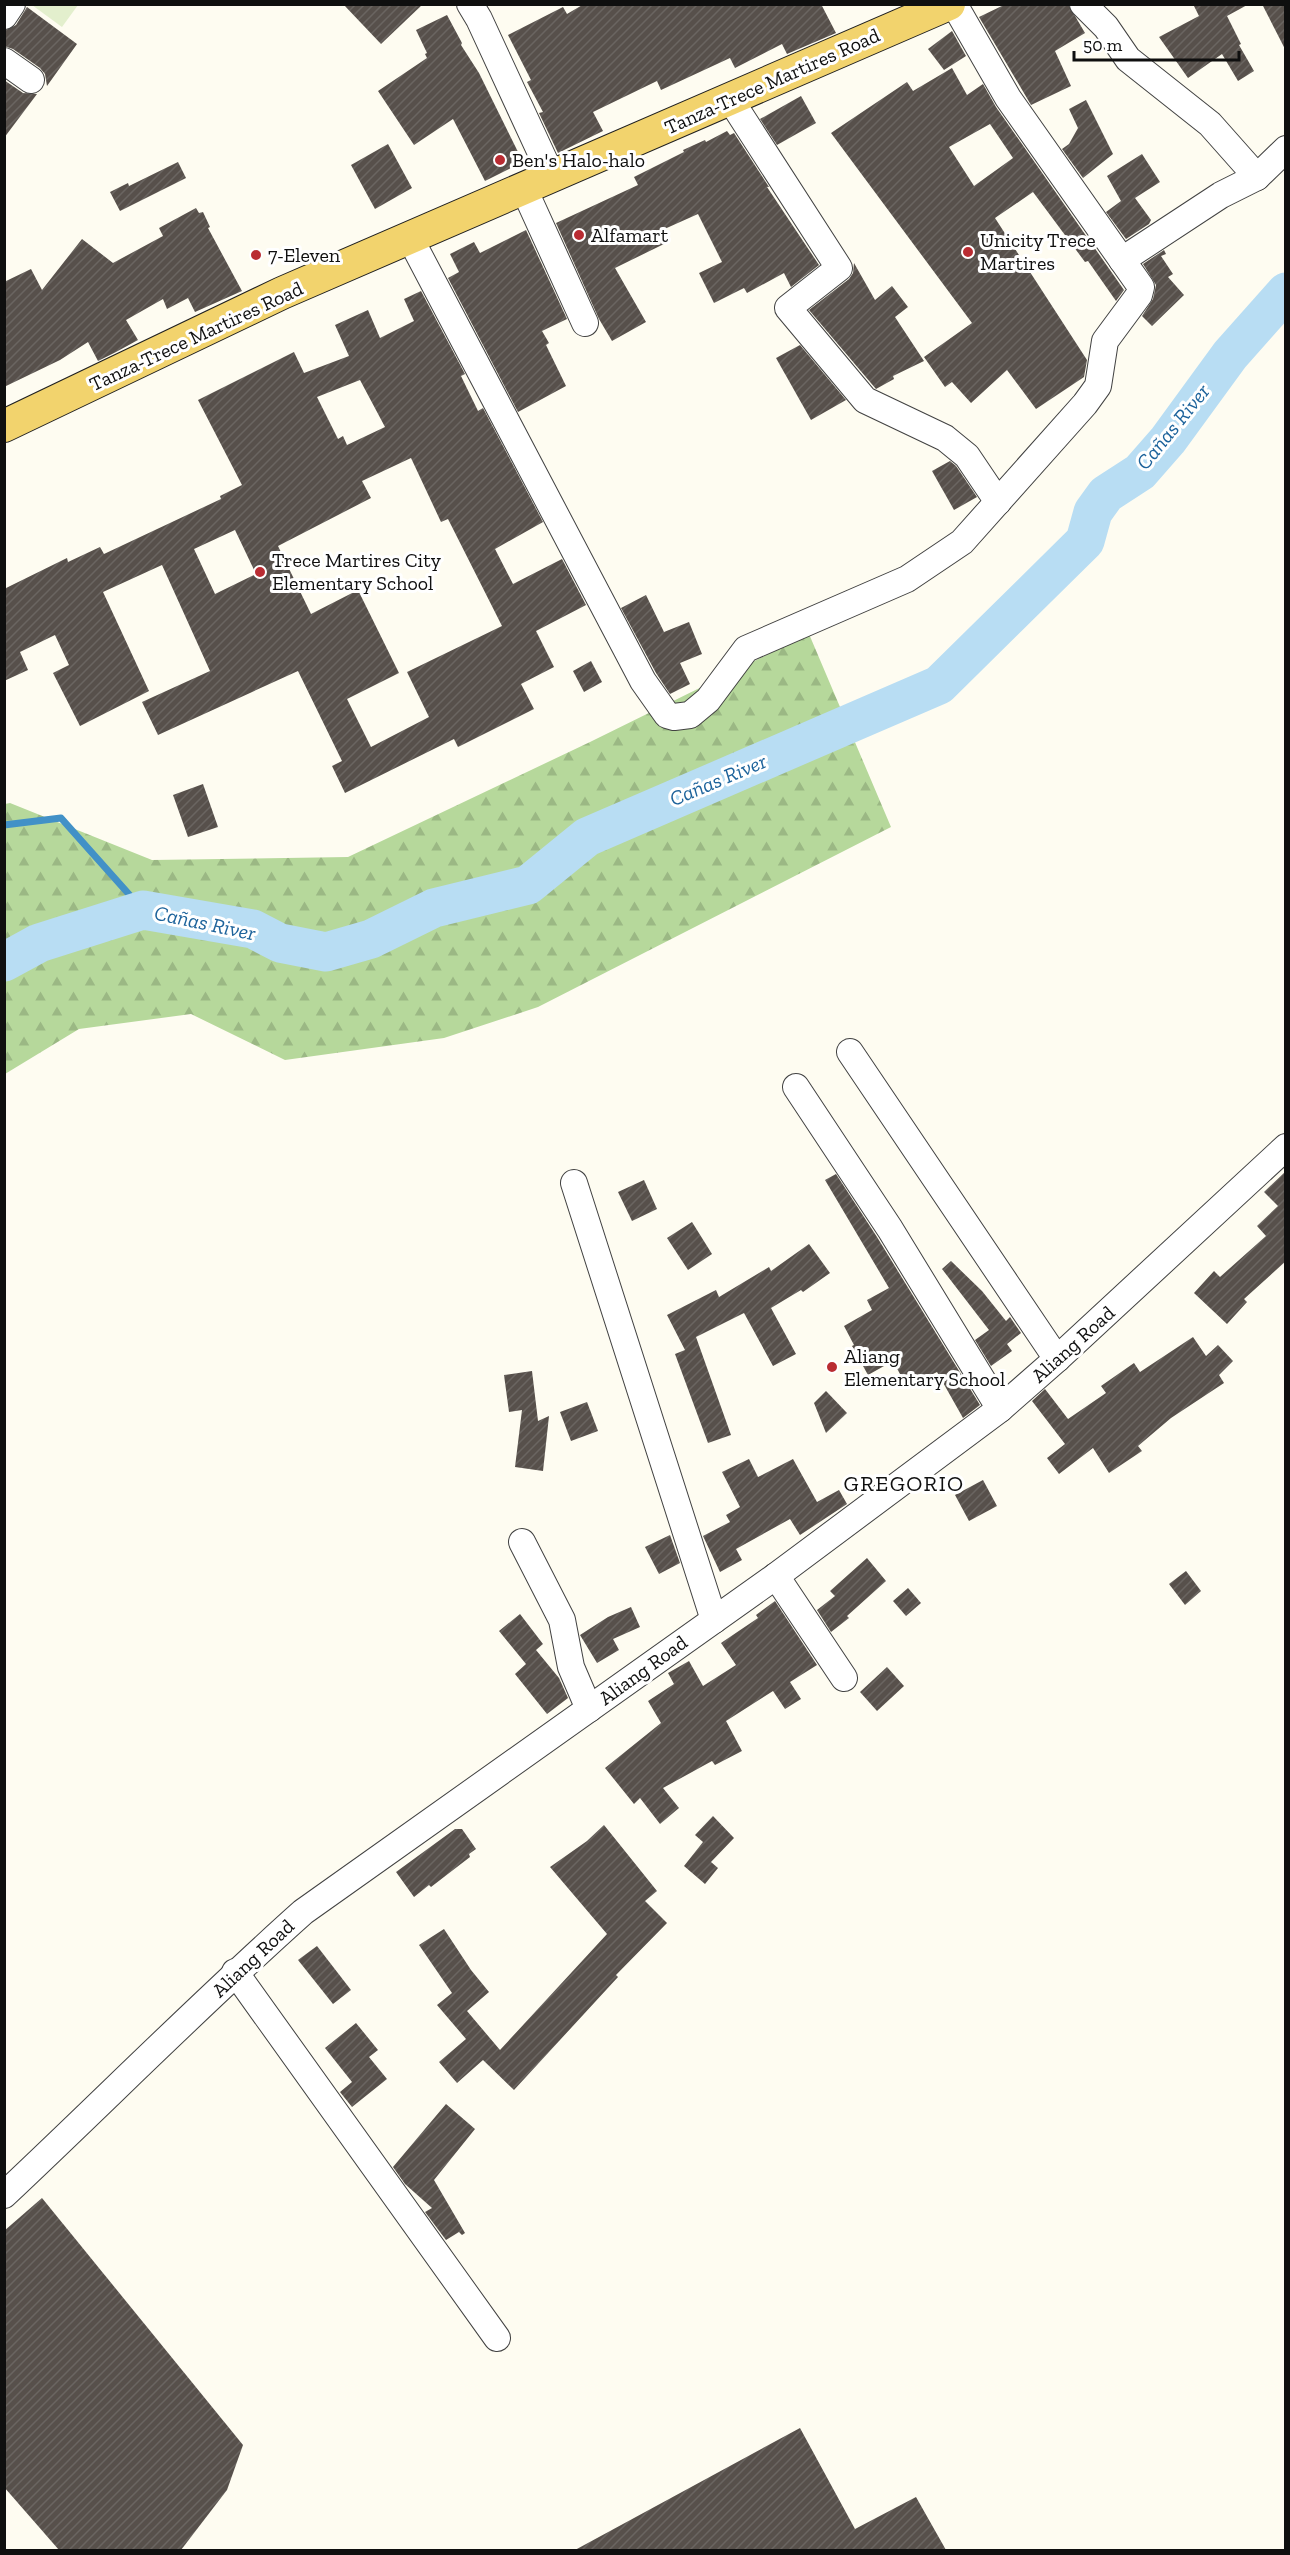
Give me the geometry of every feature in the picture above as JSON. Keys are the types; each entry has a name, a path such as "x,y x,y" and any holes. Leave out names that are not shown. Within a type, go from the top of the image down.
{"main road":[{"name":"Tanza-Trece Martires Road","path":"4,426 282,293 945,6"}],"street":[{"path":"4,16 12,4"},
{"path":"470,4 479,19 585,322"},
{"path":"1083,4 1106,27 1128,58 1210,124 1257,177"},
{"path":"410,238 644,681 663,710 674,717 690,715 708,700 746,649 907,579 962,542 1085,404 1098,386 1105,342 1139,295 1141,287 945,6"},
{"path":"4,61 31,80"},
{"path":"730,99 838,268 788,308 865,400 945,438 967,456 998,502"},
{"path":"1122,260 1221,195 1257,177 1286,149"},
{"path":"850,1052 1057,1359"},
{"path":"796,1087 890,1229 1000,1409"},
{"name":"Aliang Road","path":"4,2196 236,1972 303,1912 776,1576 1000,1409 1286,1147"},
{"path":"574,1183 714,1620"},
{"path":"522,1542 562,1620 571,1666 589,1709"},
{"path":"776,1576 844,1678"},
{"path":"236,1972 497,2338"}],"green space":[{"path":"32,5 78,5 62,27"},
{"path":"809,634 891,827 538,1007 444,1038 285,1060 191,1014 79,1029 5,1074 5,804 10,803 152,860 348,857 590,742"}],"building":[{"path":"343,4 423,4 381,44"},
{"path":"584,4 821,4 836,33 787,54 782,44 735,68 730,58 661,90 657,81 593,112 603,131 558,153 539,113 543,112 527,82 531,80 508,35 563,7 567,14"},
{"path":"1006,4 1068,4 1085,33 1055,51 1071,86 1031,105 979,17"},
{"path":"1193,4 1249,4 1227,16 1241,44 1239,45 1254,71 1238,81 1222,54 1188,78 1159,37 1199,16"},
{"path":"1262,4 1286,4 1286,51"},
{"path":"27,7 77,44 47,86 45,74 40,68 13,49 4,46 4,31 16,25"},
{"path":"447,15 523,162 485,181 453,119 414,145 378,91 427,58 425,54 427,53 416,30"},
{"path":"952,31 966,56 944,70 928,49"},
{"name":"Unicity Trece Martires","path":"952,68 967,95 983,84 996,107 1124,290 1116,301 1088,261 1085,262 1033,192 995,218 1087,360 1084,377 1036,409 1007,370 971,403 952,382 945,387 924,357 972,323 831,133 907,82 913,91","holes":["990,124 1013,158 974,186 949,147"]},
{"path":"4,80 23,93 37,94 4,138"},
{"path":"801,96 816,123 777,145 760,119"},
{"path":"1086,100 1113,154 1083,178 1062,149 1069,144 1078,128 1069,109"},
{"path":"727,131 730,135 734,133 819,265 791,287 784,273 747,293 744,288 714,303 699,273 722,262 698,214 660,231 666,243 615,268 646,322 612,341 599,319 556,223 638,185 634,177 684,152 683,150"},
{"path":"388,144 412,188 375,209 351,165"},
{"path":"1142,154 1160,182 1135,198 1151,220 1149,224 1126,239 1106,212 1121,201 1107,176"},
{"path":"178,162 186,178 120,211 110,192 128,183 129,186"},
{"path":"196,208 199,213 203,212 210,227 208,228 242,291 195,312 188,298 167,309 163,299 126,320 138,340 98,361 88,342 60,360 4,387 4,282 31,269 42,290 82,239 113,263 163,236 159,228"},
{"path":"526,230 567,319 542,331 549,343 546,345 566,386 518,412 448,278 459,272 450,254 474,242 480,253"},
{"path":"1164,250 1166,254 1161,256 1173,274 1168,277 1184,295 1152,326 1142,316 1153,299 1156,285 1143,264"},
{"path":"854,263 875,300 892,286 908,307 895,317 924,361 893,376 894,379 876,389 809,310 849,279 853,273"},
{"path":"421,291 465,374 461,376 478,411 483,408 543,522 495,549 513,584 562,559 586,605 536,631 554,667 521,684 534,709 458,747 454,739 345,793 332,766 342,761 298,671 158,735 142,702 210,671 162,565 103,592 149,691 80,726 53,673 69,665 55,635 20,652 28,670 4,681 4,589 67,558 68,562 100,547 104,554 221,499 220,496 242,485 198,400 294,352 304,373 349,356 335,325 368,310 380,338 414,321 404,299","holes":["360,380 385,427 347,445 343,436 338,439 317,397","411,458 441,522 448,519 502,626 407,672 429,717 371,747 347,699 399,673 358,590 311,614 278,546 371,498 362,481","235,530 256,574 215,594 194,549"]},
{"path":"800,345 846,400 811,420 776,358"},
{"path":"950,461 956,466 977,497 954,510 932,471"},
{"path":"646,595 664,632 689,622 702,654 680,663 690,684 670,694 621,608"},
{"path":"591,661 602,682 584,692 573,671"},
{"path":"203,784 218,827 188,837 173,795"},
{"path":"1286,1171 1286,1261 1244,1299 1247,1302 1227,1324 1194,1293 1214,1271 1220,1277 1266,1236 1257,1226 1278,1206 1264,1192"},
{"path":"836,1174 980,1405 963,1418 937,1372 907,1387 893,1361 868,1375 852,1346 854,1345 844,1326 872,1310 867,1300 889,1288 825,1180"},
{"path":"644,1180 657,1209 632,1221 618,1192"},
{"path":"692,1222 712,1254 688,1270 667,1238"},
{"path":"809,1244 830,1273 803,1292 801,1290 771,1308 796,1354 773,1366 744,1313 696,1337 731,1435 708,1443 675,1354 685,1350 667,1315 716,1290 719,1297 769,1267 771,1271"},
{"path":"951,1261 982,1291 1006,1321 1010,1317 1021,1333 1007,1344 1012,1351 991,1366 975,1340 989,1330 942,1269"},
{"path":"1193,1337 1206,1356 1218,1345 1233,1361 1219,1375 1224,1383 1171,1418 1138,1446 1142,1451 1109,1473 1093,1448 1059,1474 1047,1458 1065,1444 1032,1401 1045,1389 1068,1419 1106,1393 1101,1386 1134,1363 1140,1372"},
{"path":"532,1371 538,1421 549,1416 543,1471 515,1467 522,1410 509,1412 504,1375"},
{"path":"826,1391 847,1413 826,1433 814,1403"},
{"path":"587,1402 598,1431 571,1441 560,1412"},
{"path":"749,1459 758,1477 793,1459 817,1502 839,1490 847,1504 800,1535 790,1519 736,1549 742,1560 720,1572 703,1536 730,1522 726,1515 740,1507 722,1472"},
{"path":"983,1480 997,1506 969,1521 955,1495"},
{"path":"670,1535 680,1563 659,1574 645,1547"},
{"path":"867,1558 886,1581 847,1616 849,1618 831,1632 817,1610 835,1596 830,1591"},
{"path":"1186,1571 1201,1591 1185,1605 1169,1584"},
{"path":"908,1588 921,1603 906,1616 893,1601"},
{"path":"775,1601 817,1665 790,1682 801,1699 785,1709 773,1691 726,1721 742,1751 715,1765 712,1761 663,1788 679,1808 660,1824 640,1798 634,1804 605,1768 661,1723 648,1701 674,1684 668,1673 689,1661 703,1686 736,1665 721,1643 758,1618 756,1615"},
{"path":"631,1607 640,1627 613,1639 619,1650 597,1663 580,1635 608,1617"},
{"path":"520,1614 543,1644 536,1650 559,1678 568,1698 547,1714 515,1674 526,1664 499,1631"},
{"path":"887,1667 904,1686 877,1711 860,1692"},
{"path":"713,1816 734,1838 711,1862 718,1868 705,1884 684,1866 703,1842 695,1835"},
{"path":"604,1825 657,1891 645,1901 667,1923 616,1975 618,1977 514,2090 483,2060 457,2083 439,2062 466,2039 437,2005 452,1993 419,1945 444,1929 471,1970 489,1992 467,2011 500,2050 607,1934 550,1867 587,1841"},
{"path":"455,1829 462,1829 476,1849 469,1854 470,1857 414,1897 396,1872"},
{"path":"317,1946 351,1990 333,2004 298,1960"},
{"path":"356,2023 378,2050 369,2057 387,2079 352,2107 340,2092 352,2082 325,2048"},
{"path":"446,2104 475,2129 434,2180 465,2233 462,2235 459,2232 446,2240 425,2212 432,2208 405,2184 393,2167"},
{"path":"42,2198 243,2445 227,2490 181,2550 59,2550 4,2487 4,2231"},
{"path":"800,2428 855,2529 916,2497 946,2550 575,2550"}],"waterway":[{"name":"Cañas River","path":"4,962 39,943 143,910 253,929 280,943 326,952 371,939 434,908 528,885 587,837 939,685 1085,541 1093,512 1106,494 1140,472 1168,440 1230,355 1286,292"},
{"path":"4,825 61,818 143,910"}],"place":[{"name":"Ben's Halo-halo","path":"500,160"},
{"name":"Alfamart","path":"579,235"},
{"name":"Unicity Trece Martires","path":"968,252"},
{"name":"7-Eleven","path":"256,255"},
{"name":"Trece Martires City Elementary School","path":"260,572"},
{"name":"Aliang Elementary School","path":"832,1367"}],"district":[{"name":"GREGORIO","path":"904,1483"}]}
